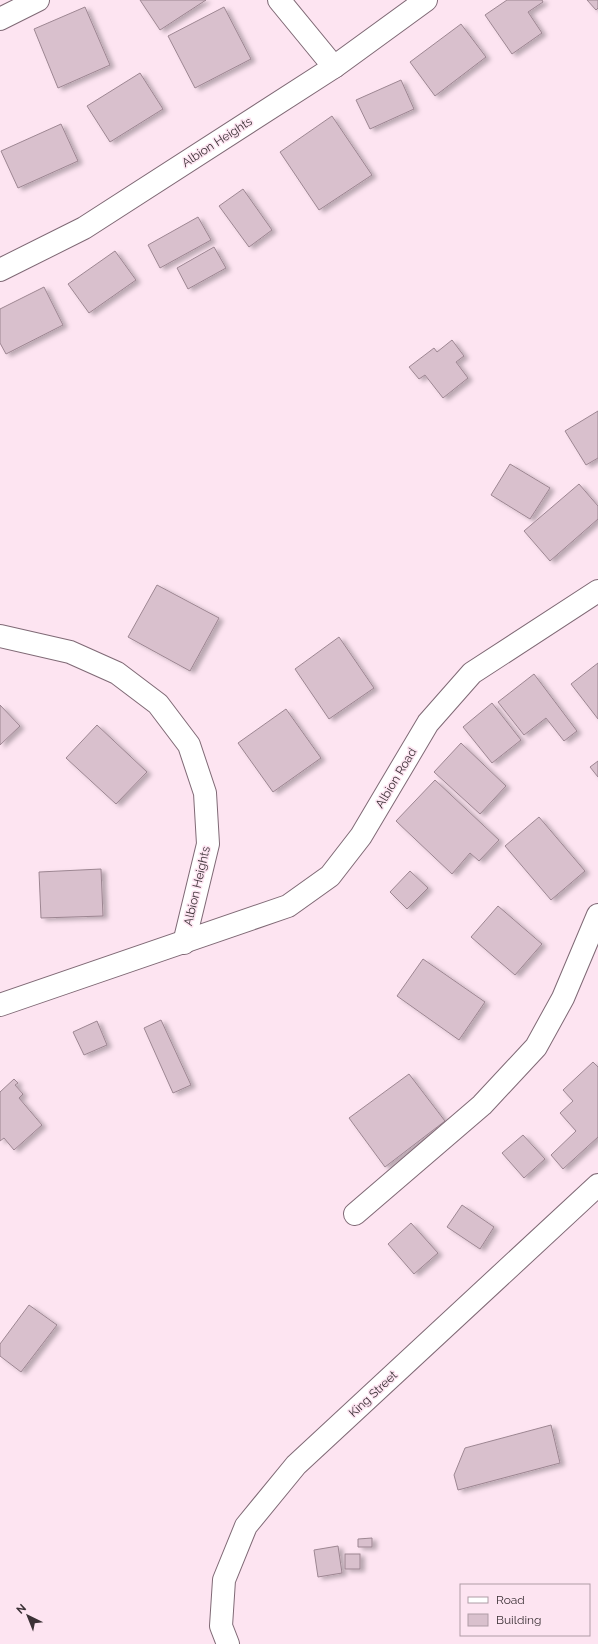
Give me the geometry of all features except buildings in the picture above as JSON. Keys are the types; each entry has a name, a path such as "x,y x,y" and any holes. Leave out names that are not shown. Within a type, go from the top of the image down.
{"street":[{"path":"0,19 38,0"},
{"path":"279,0 334,67"},
{"name":"Albion Heights","path":"0,270 84,228 334,67 426,0"},
{"name":"Albion Road","path":"0,1005 288,906 330,876 361,836 428,723 472,673 598,591"},
{"name":"Albion Heights","path":"0,636 70,652 117,674 158,704 189,745 206,793 208,844 184,943"},
{"path":"355,1214 482,1105 536,1047 563,998 598,915"},
{"name":"King Street","path":"228,1644 221,1626 224,1580 246,1526 296,1465 598,1185"}]}
